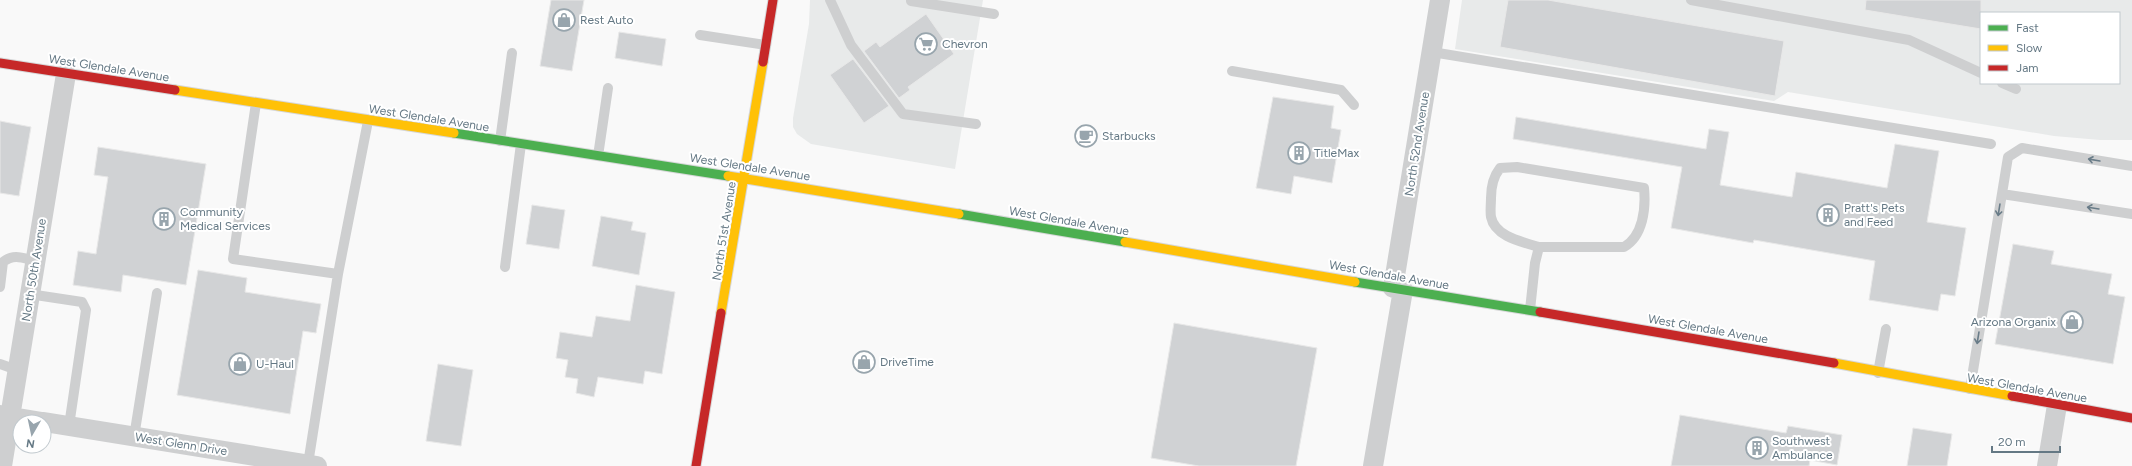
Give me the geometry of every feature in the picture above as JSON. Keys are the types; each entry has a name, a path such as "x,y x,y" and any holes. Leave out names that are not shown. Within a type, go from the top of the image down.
{"main road":[{"name":"North 51st Avenue","path":"696,466 773,0"},
{"name":"West Glendale Avenue","path":"0,63 744,179 1686,336 1878,373 2132,418"}],"street":[{"name":"North 52nd Avenue","path":"1373,466 1440,0"},
{"name":"North 50th Avenue","path":"2,466 9,367 29,294 66,74"},
{"path":"2047,466 2057,405"},
{"name":"West Glenn Drive","path":"52,423 312,465"}],"lane":[{"path":"830,0 850,45 903,114 976,124"},
{"path":"1691,0 1909,40 1980,73"},
{"path":"911,1 994,14"},
{"path":"700,35 766,45"},
{"path":"1432,52 1991,144"},
{"path":"500,141 512,53"},
{"path":"1232,71 1341,90 1354,105"},
{"path":"2004,84 2016,90"},
{"path":"598,156 608,88"},
{"path":"256,103 233,259 338,274"},
{"path":"312,465 338,274 368,121"},
{"path":"505,267 521,144"},
{"path":"1970,389 2008,158 2022,148 2132,166"},
{"path":"1517,167 1644,188 1640,231 1632,242 1624,247 1539,247 1510,238 1494,226 1491,217 1491,194 1494,175 1500,168 1517,167"},
{"path":"2002,194 2132,214"},
{"path":"1530,310 1535,263 1539,247"},
{"path":"0,287 2,261 13,256 35,261"},
{"path":"134,437 157,293"},
{"path":"29,294 82,302 86,310 69,426"},
{"path":"1878,373 1886,330"}],"shaded area":[{"path":"810,0 983,0 955,169 811,144 797,134 793,127 793,118 809,24"},
{"path":"1462,0 2132,0 2132,140 2100,140 2054,136 1788,92 1774,101 1455,49"}],"building":[{"path":"551,0 584,0 572,71 540,66"},
{"path":"1508,0 1548,0 1784,41 1775,96 1500,47"},
{"path":"1866,0 1981,0 1980,29 1865,10"},
{"path":"926,14 954,54 908,87 910,90 899,98 864,51 876,42 880,47"},
{"path":"619,32 666,39 662,66 615,58"},
{"path":"853,59 889,106 864,123 830,75"},
{"name":"TitleMax","path":"1273,97 1334,106 1331,128 1341,130 1332,183 1294,176 1291,194 1256,188"},
{"path":"1516,117 1706,149 1709,129 1729,132 1720,185 1792,197 1796,172 1887,188 1895,144 1939,151 1927,222 1966,228 1955,296 1941,294 1938,311 1869,300 1875,261 1754,240 1753,243 1671,228 1682,167 1513,139"},
{"path":"0,121 31,127 19,196 0,193"},
{"name":"Community Medical Services","path":"98,147 206,164 186,285 123,275 121,292 73,285 78,251 96,254 108,177 94,175"},
{"path":"532,205 565,210 559,249 526,244"},
{"path":"601,216 633,222 631,230 646,233 639,275 592,266"},
{"path":"2013,244 2054,251 2051,264 2112,274 2108,294 2125,297 2113,364 1995,344"},
{"name":"U-Haul","path":"198,270 247,278 245,292 321,304 316,333 303,331 290,414 177,395"},
{"path":"636,285 675,292 662,374 645,371 643,384 598,377 594,397 576,393 578,379 565,377 568,360 556,358 560,332 592,337 596,316 630,321"},
{"path":"1174,323 1317,348 1296,466 1199,466 1151,458"},
{"path":"438,364 473,370 461,446 426,441"},
{"name":"Southwest Ambulance","path":"1680,415 1786,433 1788,426 1842,435 1837,465 1810,460 1809,466 1671,466"},
{"path":"1913,428 1952,434 1947,466 1907,466"}],"traffic: fast":[{"path":"454,133 728,176"},
{"path":"959,214 1125,242"},
{"path":"1355,282 1540,312"}],"traffic: slow":[{"path":"721,313 763,62"},
{"path":"175,90 454,133"},
{"path":"728,176 959,214"},
{"path":"1125,242 1355,282"},
{"path":"1834,363 2012,396"}],"traffic: jam":[{"path":"763,62 773,0"},
{"path":"0,63 175,90"},
{"path":"1540,312 1834,363"},
{"path":"696,466 721,313"},
{"path":"2012,396 2132,418"}],"place":[{"name":"Rest Auto","path":"564,20"},
{"name":"Chevron","path":"926,44"},
{"name":"Starbucks","path":"1086,136"},
{"name":"TitleMax","path":"1299,153"},
{"name":"Pratt's Pets and Feed","path":"1828,215"},
{"name":"Community Medical Services","path":"164,219"},
{"name":"Arizona Organix","path":"2072,322"},
{"name":"DriveTime","path":"864,362"},
{"name":"U-Haul","path":"240,364"},
{"name":"Southwest Ambulance","path":"1757,448"}]}
